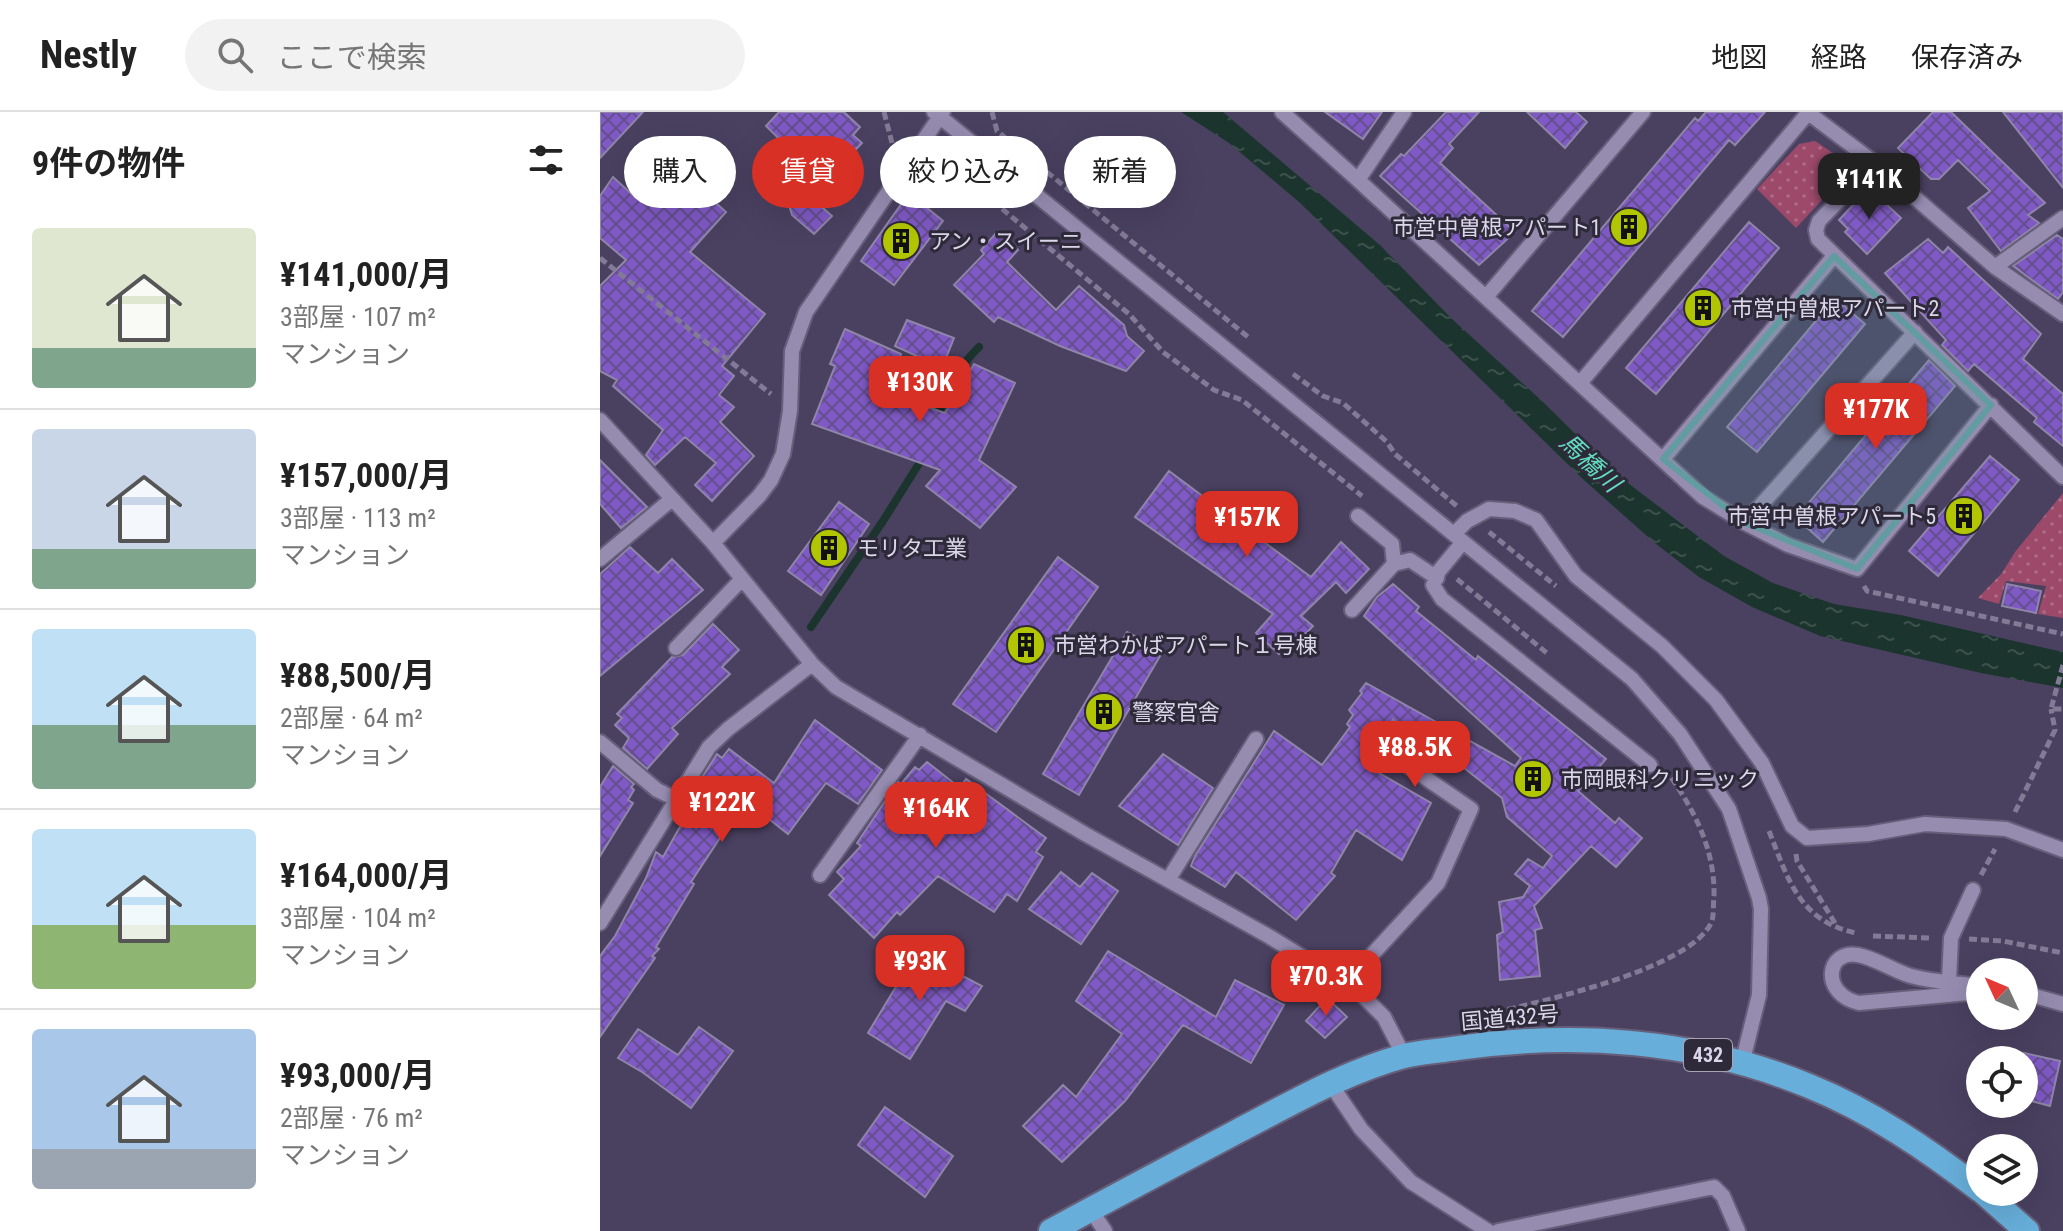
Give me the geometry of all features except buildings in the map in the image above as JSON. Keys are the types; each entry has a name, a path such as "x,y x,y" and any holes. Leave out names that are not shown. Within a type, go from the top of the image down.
{"highway":[{"name":"国道432号","path":"1051,1231 1330,1083 1404,1056 1547,1039 1603,1040 1697,1053 1809,1086 1862,1112 1937,1157 1966,1179"},
{"name":"国道432号","path":"1998,1206 2027,1231"}],"street":[{"path":"1282,112 1581,382 1703,497 1788,545 1857,569 1991,405"},
{"path":"1358,180 1404,112"},
{"path":"1486,297 1643,112"},
{"path":"1581,382 1808,113 1875,163 1995,267 2063,314"},
{"path":"713,543 759,496 771,480 783,454 790,411 792,351 806,312 939,114 1632,679 1680,734 1729,809 1761,909 1759,995 1742,1064"},
{"path":"1875,163 1819,221 1816,230 1818,239 2063,477"},
{"path":"1995,267 2063,218"},
{"path":"1663,459 1834,256"},
{"path":"1745,523 1915,332"},
{"path":"600,420 713,543 812,664 836,687 1270,937 1359,992 1384,1017 1404,1056"},
{"path":"600,559 672,499"},
{"path":"1650,765 1442,599 1433,585 1467,521 1489,509 1515,511 1536,520 1576,576 1662,646 1716,700 1762,763 1792,826 1807,838 1868,834 1925,824 2006,829 2063,850"},
{"path":"1358,516 1392,544 1394,564"},
{"path":"1352,610 1394,564 1410,560 1437,578"},
{"path":"676,648 742,579"},
{"path":"600,923 709,747 812,664"},
{"path":"820,875 920,735"},
{"path":"1168,880 1256,739"},
{"path":"600,742 657,790 676,799"},
{"path":"1359,992 1369,958 1438,883 1471,809 1395,757"},
{"path":"1949,981 1951,938 1973,890"},
{"path":"1966,984 1913,976 1860,955 1847,955 1836,962 1832,975 1834,988 1845,1000 1859,1003 1966,993"},
{"path":"2038,997 2063,1004"},
{"path":"1330,1083 1361,1129 1411,1182 1488,1231"},
{"path":"1498,1231 1714,1187 1723,1196 1738,1231"},
{"path":"1090,1209 1105,1231"}],"path":[{"path":"884,112 890,136"},
{"path":"992,112 997,131 1255,343"},
{"path":"1001,208 1129,314 1163,352 1214,390 1242,400 1363,496"},
{"path":"600,258 790,411"},
{"path":"1290,371 1323,396 1343,403 1387,442 1395,454 1459,507"},
{"path":"1857,569 1867,591 2063,634"},
{"path":"1453,576 1557,661"},
{"path":"1973,890 2055,730 2052,697 2063,665"},
{"path":"2051,709 2063,709"},
{"path":"1459,1022 1634,973 1681,952 1701,938 1713,919 1711,856 1696,818 1666,770"},
{"path":"1797,861 1838,929"},
{"path":"1800,899 1819,919 1838,929 1890,938 2003,941 2063,953"}],"highlighted area":[{"path":"1834,256 1991,405 1857,569 1745,523 1663,459"}],"shaded area":[{"path":"1815,141 1839,157 1847,173 1796,228 1757,189 1799,144"},
{"path":"2063,493 2063,618 2038,614 2046,586 2006,581 1999,604 1978,598 2002,573"}],"water":[{"name":"馬橋川","path":"1181,112 1223,112 1380,245 1452,319 1616,474 1724,556 1773,583 1834,604 1901,615 2063,652 2063,688 1981,673 1820,636 1752,607 1699,577 1656,544 1585,481 1299,202 1229,143"}],"waterway":[{"path":"940,410 955,376 979,347"},
{"path":"811,627 925,454"}],"place":[{"name":"市営中曽根アパート1","path":"1629,227"},
{"name":"アン・スイーニ","path":"901,241"},
{"name":"市営中曽根アパート2","path":"1703,308"},
{"name":"市営中曽根アパート5","path":"1964,516"},
{"name":"モリタ工業","path":"829,548"},
{"name":"市営わかばアパート１号棟","path":"1026,645"},
{"name":"警察官舎","path":"1104,712"},
{"name":"市岡眼科クリニック","path":"1533,779"}]}
